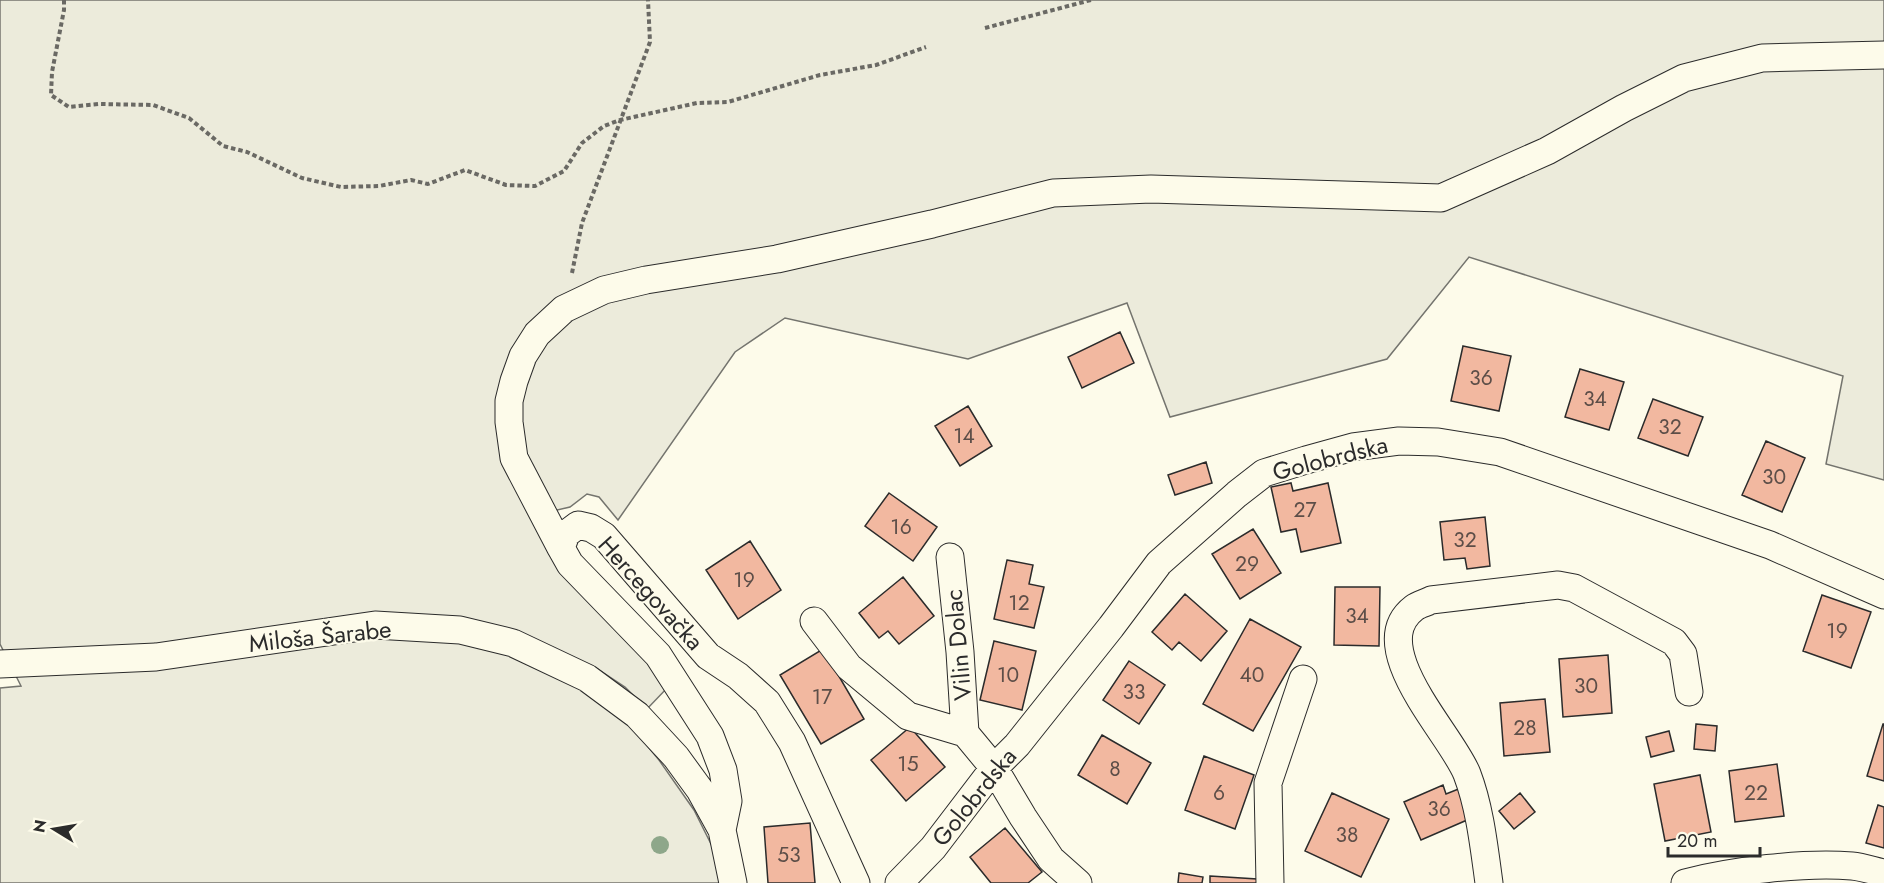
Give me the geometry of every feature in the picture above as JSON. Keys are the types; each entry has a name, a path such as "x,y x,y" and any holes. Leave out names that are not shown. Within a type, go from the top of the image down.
{"street":[{"path":"561,548 514,458 508,422 509,401 513,381 537,334 564,309 604,290 646,280 777,259 932,224 1053,193 1151,189 1441,198 1547,151 1684,78 1762,58 1884,55"},
{"name":"Golobrdska","path":"898,883 933,848 994,768 1017,745 1111,627 1159,563 1228,501 1264,473 1353,447 1399,441 1438,442 1500,452 1770,545 1884,595"},
{"name":"Hercegovačka","path":"722,830 728,801 723,770 710,736 657,656 570,564 561,548 566,534 578,525 591,528 604,536 708,657 738,676 767,702 792,742 854,882"},
{"name":"Vilin Dolac","path":"950,557 960,652 965,733"},
{"path":"1489,883 1480,821 1467,773 1407,678 1399,649 1400,634 1406,616 1416,607 1431,600 1558,585 1574,588 1674,642 1683,654 1689,692"},
{"name":"Vilin Dolac","path":"814,621 849,667 908,716 965,733 994,768 1051,859 1078,883"},
{"name":"Miloša Šarabe","path":"0,664 156,657 375,625 460,630 513,643 587,678 637,715 676,757 700,790 722,830 733,883"},
{"path":"1270,883 1268,783 1303,679"},
{"path":"1685,883 1706,878 1794,867 1852,867 1884,873"}],"path":[{"path":"64,0 52,72 51,95 69,106 153,105 189,118 223,146 248,152 302,178 341,188 379,186 411,180 428,183 465,170 506,185 535,186 564,171 582,143 604,126 620,120 696,103 728,102 820,75 876,65 926,47"},
{"path":"564,309 582,223 650,42 648,0"},
{"path":"985,28 1091,0"}],"shaded area":[{"path":"0,0 1884,0 1884,51 1762,54 1440,194 1151,185 645,276 535,332 505,462 669,686 647,709 625,687 596,668 581,684 631,726 659,760 694,810 716,854 723,883 0,883 0,688 21,686 0,644"},
{"path":"1884,59 1884,480 1826,464 1843,376 1469,257 1387,359 1170,417 1127,303 968,359 785,318 735,352 618,520 599,497 587,494 570,507 553,511 542,501 513,422 517,382 566,312 1053,197 1442,202 1626,112 1762,63"}],"building":[{"path":"1120,332 1134,363 1082,388 1068,357"},
{"path":"1463,346 1511,356 1499,411 1451,401"},
{"path":"1580,369 1624,382 1609,430 1565,417"},
{"path":"1653,399 1703,417 1688,456 1638,438"},
{"path":"968,406 992,446 960,466 935,426"},
{"path":"1766,441 1805,458 1782,512 1742,495"},
{"path":"1206,462 1212,483 1175,495 1168,475"},
{"path":"1291,483 1293,491 1328,483 1341,543 1301,552 1296,529 1281,532 1271,487"},
{"path":"889,493 937,527 913,561 865,526"},
{"path":"1485,517 1490,566 1467,569 1465,558 1444,560 1440,522"},
{"path":"1253,529 1281,573 1240,599 1212,554"},
{"path":"750,541 781,590 738,619 706,570"},
{"path":"1007,560 1033,565 1029,584 1044,587 1034,628 994,619"},
{"path":"903,577 934,616 899,644 888,631 879,638 859,613"},
{"path":"1335,587 1380,587 1379,646 1334,645"},
{"path":"1185,594 1227,631 1201,661 1179,642 1172,650 1152,632"},
{"path":"1822,595 1871,612 1851,668 1803,651"},
{"path":"1250,619 1301,647 1253,731 1203,704"},
{"path":"994,641 1036,651 1022,710 980,700"},
{"path":"823,649 864,719 821,744 780,675"},
{"path":"1608,655 1612,713 1563,717 1559,659"},
{"path":"1129,661 1165,685 1139,724 1103,700"},
{"path":"1545,699 1550,752 1504,756 1500,703"},
{"path":"1696,724 1717,726 1715,751 1694,749"},
{"path":"1884,724 1884,781 1867,776"},
{"path":"910,727 945,767 906,801 871,760"},
{"path":"1669,731 1674,751 1651,757 1646,737"},
{"path":"1102,735 1151,763 1127,804 1078,775"},
{"path":"1204,756 1254,775 1235,829 1185,810"},
{"path":"1777,764 1784,816 1735,822 1729,771"},
{"path":"1700,775 1711,832 1665,841 1654,784"},
{"path":"1443,785 1446,794 1461,788 1474,817 1421,840 1404,802"},
{"path":"1332,793 1389,819 1361,877 1305,851"},
{"path":"1520,793 1535,812 1514,829 1499,811"},
{"path":"1878,805 1884,807 1884,848 1866,843"},
{"path":"810,823 815,883 768,883 764,827"},
{"path":"1005,828 1042,872 1028,883 991,883 970,857"},
{"path":"1179,873 1203,877 1202,883 1178,883"},
{"path":"1210,876 1257,879 1257,883 1210,883"}]}
